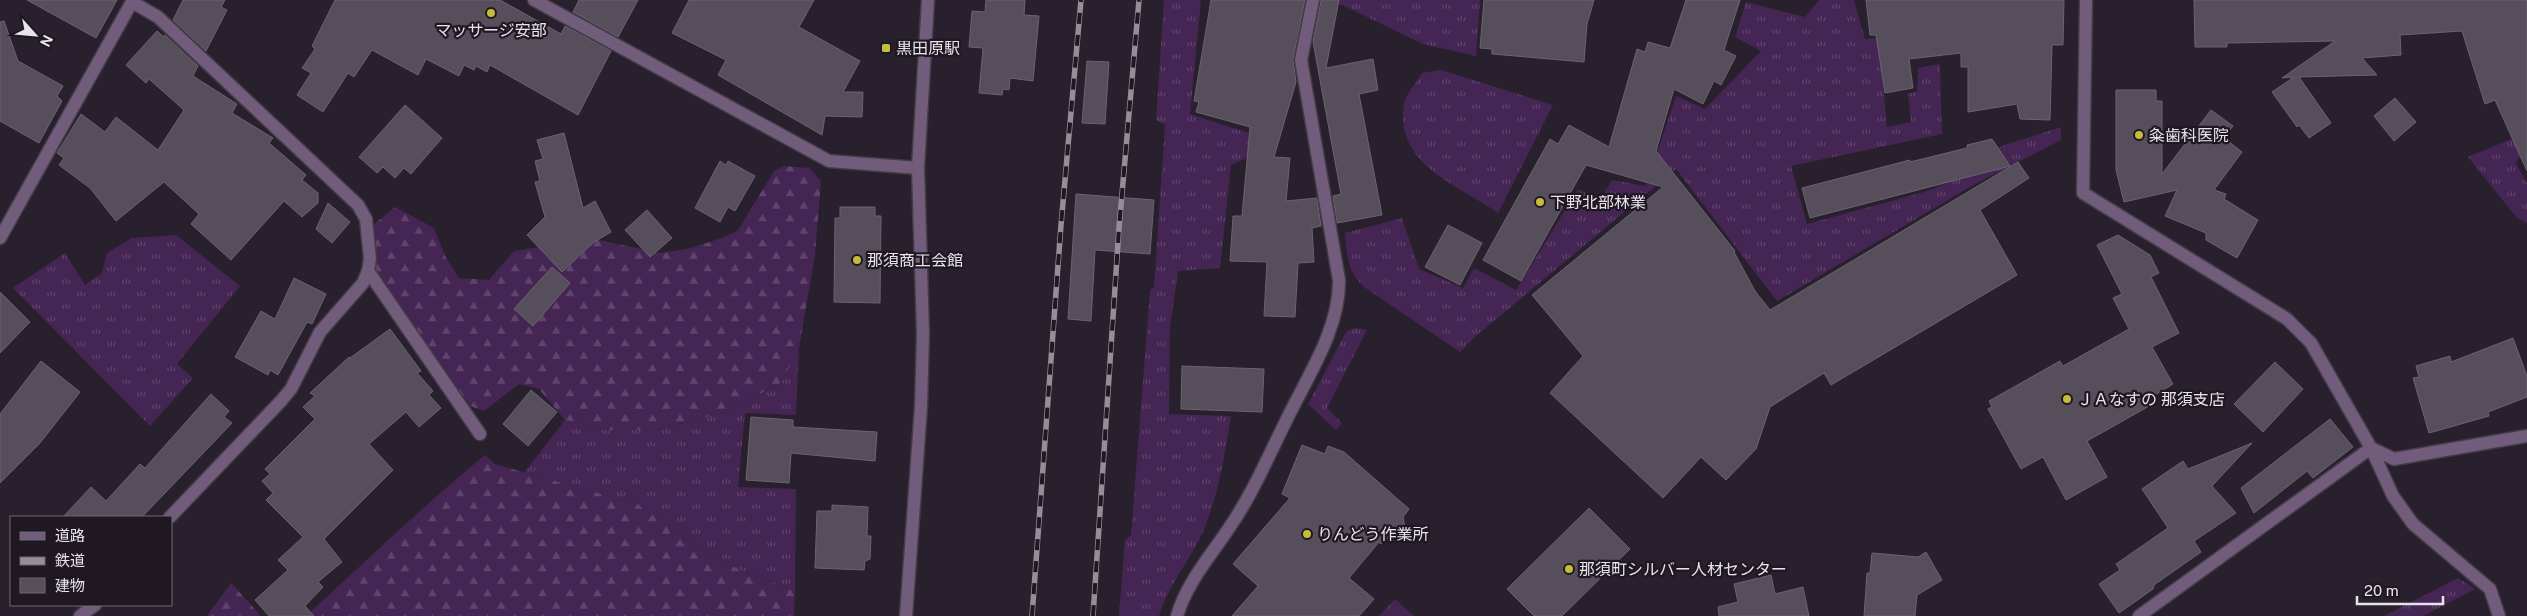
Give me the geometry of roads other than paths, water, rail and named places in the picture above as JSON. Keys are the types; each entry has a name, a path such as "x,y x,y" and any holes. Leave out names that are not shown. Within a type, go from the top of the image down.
{"street":[{"path":"534,0 816,155 846,164 918,168"},
{"path":"906,616 921,406 923,334 918,168 928,0"},
{"path":"1177,616 1182,601 1199,569 1229,529 1248,498 1327,336 1337,306 1339,280 1301,60 1313,0"},
{"path":"2086,0 2084,193 2287,319 2311,342 2371,448 2393,496 2413,524 2490,589 2499,616"},
{"path":"0,238 133,1 158,18 358,205 366,219 370,259 368,271 363,282 320,332 291,389 171,516"},
{"path":"368,271 480,434"},
{"path":"2371,448 2394,459 2527,436"},
{"path":"2139,616 2371,448"},
{"path":"80,616 94,606"}],"railway":[{"path":"1032,616 1061,225 1081,0"},
{"path":"1093,616 1119,228 1139,0"}],"place":[{"name":"マッサージ安部","path":"491,13"},
{"name":"黒田原駅","path":"886,48"},
{"name":"粂歯科医院","path":"2139,135"},
{"name":"下野北部林業","path":"1540,202"},
{"name":"那須商工会館","path":"857,260"},
{"name":"ＪＡなすの 那須支店","path":"2067,399"},
{"name":"りんどう作業所","path":"1307,534"},
{"name":"那須町シルバー人材センター","path":"1569,569"}]}
